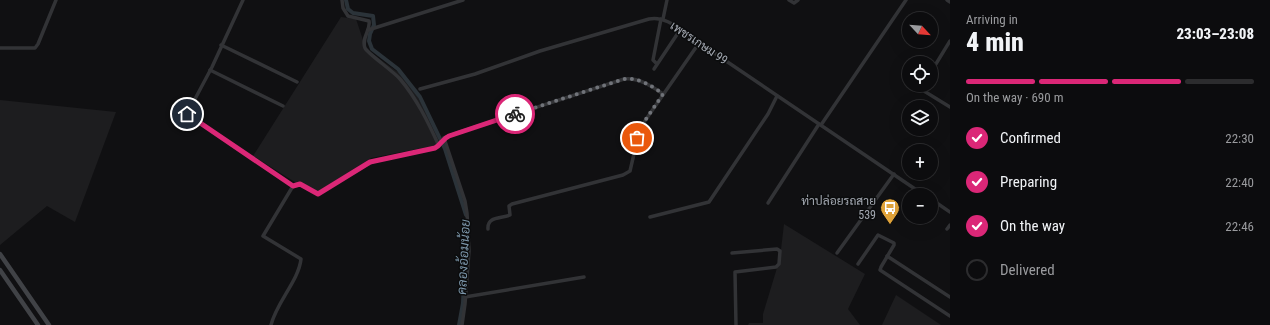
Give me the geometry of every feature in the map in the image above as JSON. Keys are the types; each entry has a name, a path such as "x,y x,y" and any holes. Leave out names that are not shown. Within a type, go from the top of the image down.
{"main road":[{"path":"0,254 49,325"},
{"path":"0,270 38,325"}],"street":[{"path":"0,48 34,48 38,44 56,0"},
{"path":"243,0 210,70 187,114 293,186"},
{"path":"342,0 343,8 348,16 369,21 370,25 364,40 365,48 399,78 409,91 422,110 439,145"},
{"path":"368,30 463,0"},
{"path":"657,64 653,60 667,0"},
{"path":"789,0 794,3 798,0"},
{"path":"768,203 820,124 906,0"},
{"path":"946,0 950,2"},
{"name":"เพชรเกษม 99","path":"420,89 484,71 540,52 649,19 662,19 914,188"},
{"path":"654,69 680,30"},
{"path":"938,61 950,41"},
{"path":"488,229 490,220 510,215 509,206 512,204 630,172 638,132 699,43"},
{"path":"221,45 297,82"},
{"path":"210,70 284,106"},
{"path":"271,325 275,314 293,280 301,259 263,236 293,186 300,184 318,194 370,162 432,149 439,145 443,139 465,130 624,79 632,78 652,86 663,94"},
{"path":"926,92 950,107"},
{"path":"650,217 709,202 768,114 777,96"},
{"path":"443,139 465,201 467,213 469,251 462,325"},
{"path":"837,253 894,174"},
{"path":"938,204 950,212"},
{"path":"947,229 950,225"},
{"path":"858,264 878,235 894,244 880,270 950,316"},
{"path":"732,253 776,249 780,251 779,264 776,267 735,272 736,325"},
{"path":"887,256 950,297"},
{"path":"465,297 584,277"}],"shaded area":[{"path":"341,17 356,19 366,49 399,73 418,97 438,137 438,145 371,158 314,194 253,156"},
{"path":"0,100 116,112 75,222 47,206 0,245"},
{"path":"784,224 865,274 848,309 860,325 748,325 749,323 763,323 763,314 780,258"},
{"path":"896,295 941,325 882,325"}],"waterway":[{"name":"คลองอ้อมน้อย","path":"346,0 348,9 353,13 373,16 374,25 369,41 372,49 398,69 420,97 445,149 466,215"},
{"name":"คลองอ้อมน้อย","path":"459,325 463,303 466,232"}],"way so far":[{"path":"515,114 624,79 632,78 652,86 663,94 640,128 637,138"}],"place":[{"name":"ท่าปล่อยรถสาย 539","path":"890,225"}],"route":[{"path":"187,114 293,186 297,183 318,194 370,162 435,148 439,146 444,138 515,114"}]}
